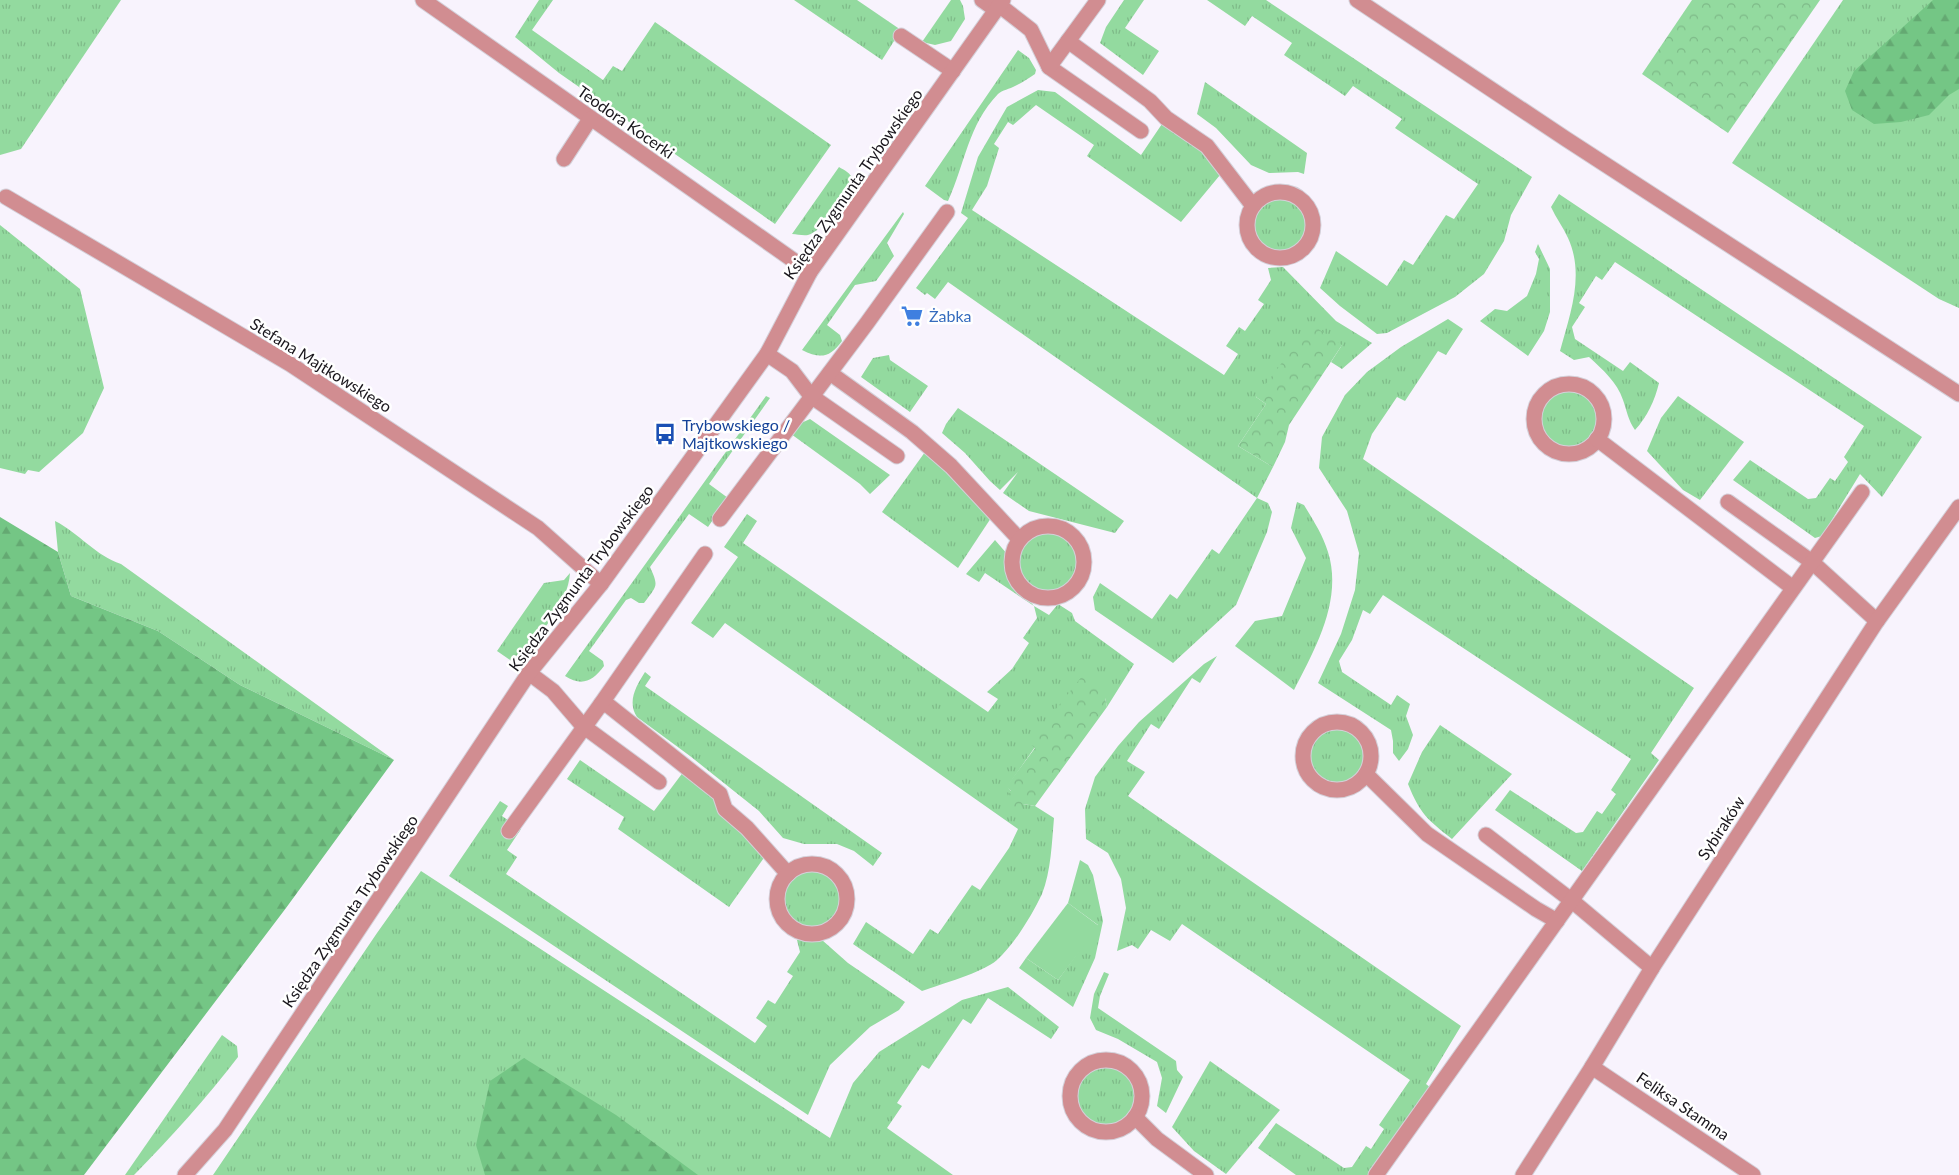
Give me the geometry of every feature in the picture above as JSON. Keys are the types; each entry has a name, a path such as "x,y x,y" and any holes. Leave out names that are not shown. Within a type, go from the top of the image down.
{"street":[{"name":"Teodora Kocerki","path":"423,0 810,272"},
{"path":"982,0 999,5 1031,30 1049,67 1141,131"},
{"path":"1049,67 1098,0"},
{"path":"1357,0 1566,139 1959,394"},
{"name":"Księdza Zygmunta Trybowskiego","path":"185,1175 225,1130 529,673 601,584 767,354 810,272 999,5"},
{"path":"901,36 953,72"},
{"path":"1068,40 1150,101 1166,118 1207,146 1253,206"},
{"path":"564,159 590,119"},
{"path":"1282,192 1292,194 1302,200 1309,208 1313,224 1310,240 1299,252 1284,259 1273,258 1263,254 1249,238 1248,216 1253,206 1260,198 1270,194 1282,192"},
{"name":"Stefana Majtkowskiego","path":"6,197 290,364 538,528 601,584"},
{"path":"720,519 830,373 947,212"},
{"path":"767,354 792,371 811,396 897,456"},
{"path":"830,373 912,432 951,466 1019,540"},
{"path":"1563,384 1575,384 1586,388 1601,405 1604,417 1602,429 1597,439 1589,447 1579,452 1562,452 1546,446 1539,437 1535,427 1534,416 1537,404 1543,395 1552,388 1563,384"},
{"path":"1597,439 1793,588"},
{"path":"1376,1175 1862,492"},
{"path":"1728,502 1812,562 1877,621"},
{"name":"Sybiraków","path":"1523,1175 1652,968 1877,621 1959,506"},
{"path":"1050,525 1071,533 1081,546 1085,563 1077,584 1060,596 1049,598 1039,597 1022,587 1016,578 1012,559 1019,540 1028,532 1038,527 1050,525"},
{"path":"509,831 583,726 601,704 705,554"},
{"path":"529,673 553,690 583,726 659,782"},
{"path":"601,704 609,706 720,794 725,809 747,828 788,874"},
{"path":"1330,722 1346,722 1356,726 1370,743 1372,754 1366,774 1358,783 1348,789 1336,790 1325,788 1315,782 1307,772 1303,761 1304,749 1308,738 1316,729 1330,722"},
{"path":"1366,774 1427,834 1536,909 1557,921"},
{"path":"1486,835 1571,900 1652,968"},
{"path":"810,864 822,865 833,870 841,879 846,890 848,902 845,914 838,924 828,931 818,934 801,932 787,924 781,915 778,898 781,882 788,874 798,867 810,864"},
{"path":"1112,1060 1127,1066 1137,1079 1142,1096 1135,1117 1128,1125 1106,1132 1095,1131 1084,1126 1071,1107 1069,1096 1076,1074 1085,1066 1095,1061 1112,1060"},
{"name":"Feliksa Stamma","path":"1592,1067 1753,1175"},
{"path":"1135,1117 1157,1139 1206,1175"}],"green space":[{"path":"0,0 121,0 21,149 0,155"},
{"path":"539,0 553,0 532,30 603,80 613,66 622,71 655,22 831,145 775,224 559,73 515,37"},
{"path":"794,0 857,0 901,30 882,60"},
{"path":"951,0 960,0 965,19 951,41 935,45 922,42"},
{"path":"1124,0 1144,0 1125,28 1159,51 1143,75 1100,43 1106,27"},
{"path":"1207,0 1266,0 1532,177 1511,215 1504,241 1484,274 1455,297 1387,333 1377,334 1320,288 1336,251 1387,286 1404,260 1413,265 1446,215 1454,219 1478,184 1395,128 1402,119 1353,86 1345,96 1284,55 1292,43 1252,16 1245,26"},
{"path":"1692,0 1820,0 1728,133 1642,74"},
{"path":"1843,0 1959,0 1959,308 1939,299 1732,163"},
{"path":"1933,0 1959,0 1959,89 1949,95 1929,115 1901,122 1874,124 1852,110 1845,91 1854,71"},
{"path":"1018,50 1029,58 1036,70 1035,74 1000,93 988,106 973,132 948,201 944,200 925,186"},
{"path":"1205,82 1307,153 1304,174 1298,172 1269,173 1251,165 1216,128 1197,114"},
{"path":"1038,90 1055,92 1141,155 1166,118 1225,169 1181,222 1087,156 1094,145 1036,105 1013,125 1008,122 994,144 999,148 987,186 972,210 1224,375 1238,354 1226,346 1239,327 1245,331 1264,304 1258,300 1271,280 1268,268 1283,267 1336,321 1372,343 1342,369 1331,362 1342,345 1256,397 1266,404 1238,446 1273,467 1257,498 948,282 935,299 927,293 925,295 916,288 968,218 961,213 978,157 1007,107"},
{"path":"839,167 849,174 853,180 853,187 844,203 829,220 814,232 808,235 792,234"},
{"path":"1286,192 1304,201 1311,212 1313,225 1311,238 1304,249 1293,256 1274,258 1256,249 1249,238 1247,219 1256,201 1267,194"},
{"path":"1559,194 1922,437 1882,497 1860,474 1822,536 1815,538 1733,480 1750,460 1808,499 1816,498 1830,478 1835,481 1848,462 1844,457 1864,426 1615,262 1602,280 1596,276 1579,303 1585,307 1572,327 1575,339 1623,371 1630,362 1659,383 1650,408 1635,430 1620,394 1604,372 1589,357 1574,360 1560,351 1576,280 1573,252 1568,238 1551,207"},
{"path":"903,212 904,214 887,243 894,256 876,281 855,285 827,325 840,335 842,341 838,347 829,354 819,356 802,350"},
{"path":"0,225 80,289 104,388 83,433 39,472 28,470 25,474 0,468"},
{"path":"1538,244 1550,269 1550,312 1544,331 1528,356 1480,321 1495,309 1507,311 1527,296 1536,274 1539,259 1535,252"},
{"path":"1448,319 1463,329 1446,355 1438,351 1405,401 1397,397 1372,434 1363,459 1694,688 1651,753 1659,760 1582,871 1495,810 1510,790 1576,833 1583,832 1597,811 1602,814 1616,794 1611,790 1631,759 1383,595 1370,614 1363,610 1352,640 1339,661 1342,672 1391,705 1397,695 1410,704 1406,716 1413,735 1408,749 1399,761 1393,753 1391,730 1318,683 1341,634 1355,590 1359,553 1347,511 1319,468 1322,437 1345,395 1367,372 1401,347"},
{"path":"1311,324 1342,345 1289,425 1285,442 1273,467 1238,446 1266,404 1256,397"},
{"path":"889,355 890,360 928,386 910,412 861,377 873,358"},
{"path":"1569,384 1588,390 1598,400 1604,419 1598,438 1588,448 1569,454 1550,448 1540,438 1534,419 1540,400 1550,390"},
{"path":"766,396 770,398 709,484 728,498 708,527 689,514 650,567 655,579 652,593 644,603 639,603 631,598 626,600 589,651 603,661 604,666 587,681 577,681 565,676"},
{"path":"1678,396 1744,442 1700,500 1683,490 1647,451 1661,418"},
{"path":"958,408 1124,521 1115,533 1029,511 1003,493 1018,472 1000,490 965,453 942,433"},
{"path":"810,419 890,475 870,494 860,484 791,434 799,424"},
{"path":"925,452 941,465 991,518 958,568 882,512"},
{"path":"1257,498 1268,503 1272,512 1267,532 1236,605 1173,663 1095,610 1093,597 1100,583 1152,619 1170,594 1177,599 1212,549 1219,554"},
{"path":"1297,502 1304,505 1326,546 1332,570 1332,588 1325,624 1294,690 1235,646 1255,621 1282,616 1306,558 1291,528"},
{"path":"747,514 757,521 743,543 988,712 998,699 987,692 1012,669 1029,643 1023,638 1037,618 1034,606 1049,615 1058,604 1072,613 1075,621 1134,664 1107,707 1105,698 1030,743 1035,747 1007,787 1023,804 1035,806 1054,818 1051,856 1042,894 1028,920 1003,954 990,965 961,978 922,991 853,944 866,922 913,954 930,929 938,934 972,885 980,890 1009,848 1018,829 725,623 713,638 691,623 738,557 724,547"},
{"path":"0,517 58,552 71,596 158,631 240,685 394,760 286,908 84,1175 0,1175"},
{"path":"55,521 104,556 121,564 394,760 240,685 158,631 71,596 58,552"},
{"path":"1048,526 1062,529 1074,536 1081,548 1084,562 1081,576 1074,588 1062,595 1048,598 1034,595 1022,588 1015,576 1012,562 1015,548 1022,536 1034,529"},
{"path":"995,540 1008,555 1008,578 1034,606 985,573 979,582 966,574"},
{"path":"570,573 564,596 559,606 524,656 519,661 513,662 497,651 544,583 564,580"},
{"path":"1217,656 1200,683 1192,678 1159,729 1151,724 1127,761 1145,772 1128,796 1461,1026 1426,1084 1431,1088 1372,1175 1296,1175 1258,1148 1276,1123 1344,1168 1352,1167 1366,1146 1371,1149 1384,1129 1379,1125 1410,1080 1182,924 1170,941 1151,930 1138,949 1132,945 1117,951 1126,908 1121,879 1108,853 1086,839 1085,809 1095,777 1139,722 1204,664"},
{"path":"645,672 651,677 645,686 882,853 873,866 854,851 837,844 804,844 783,838 759,811 637,717 633,706 634,694"},
{"path":"1083,675 1108,690 1105,698 1107,707 1035,806 1023,804 1018,812 1009,807 1004,801 1011,791 1006,787 1035,748 1029,743"},
{"path":"1344,722 1356,728 1365,737 1371,749 1369,769 1361,780 1344,790 1330,790 1313,780 1305,769 1303,749 1313,732 1324,724"},
{"path":"1440,725 1512,774 1452,839 1421,810 1408,784 1422,752"},
{"path":"580,760 654,811 687,767 768,852 729,907 618,829 624,817 567,779"},
{"path":"500,801 508,806 502,816 521,829 507,850 517,857 506,874 755,1043 767,1026 756,1018 768,1000 775,1004 793,976 787,972 800,952 797,940 822,940 848,963 905,1002 899,1010 870,1027 830,1065 808,1115 449,876"},
{"path":"1080,860 1088,865 1093,875 1103,921 1095,958 1073,1007 1019,968 1026,958 1058,980 1098,925 1068,903"},
{"path":"812,864 825,867 837,874 844,886 847,899 844,912 837,924 825,931 812,934 799,931 787,924 780,912 777,899 780,886 787,874 799,867"},
{"path":"421,871 830,1138 853,1083 879,1052 962,1000 1008,987 1059,1027 1051,1039 988,998 971,1024 963,1019 929,1069 922,1065 897,1103 902,1106 887,1128 953,1175 213,1175"},
{"path":"1068,903 1099,926 1058,980 1026,958"},
{"path":"1104,972 1109,974 1100,996 1098,1008 1176,1061 1177,1070 1183,1077 1166,1113 1157,1106 1162,1078 1157,1062 1118,1039 1096,1030 1090,1018 1094,994"},
{"path":"222,1035 237,1046 238,1057 201,1103 148,1161 134,1175 125,1175"},
{"path":"524,1058 616,1115 698,1175 485,1175 476,1145 490,1081"},
{"path":"1106,1060 1120,1063 1132,1070 1139,1082 1142,1096 1139,1110 1132,1122 1120,1129 1106,1132 1092,1129 1080,1122 1073,1110 1070,1096 1073,1082 1080,1070 1092,1063"},
{"path":"1210,1061 1280,1110 1226,1174 1194,1151 1172,1127"}],"place":[{"name":"Żabka","path":"912,316"},
{"name":"Trybowskiego / Majtkowskiego","path":"665,434"}]}
